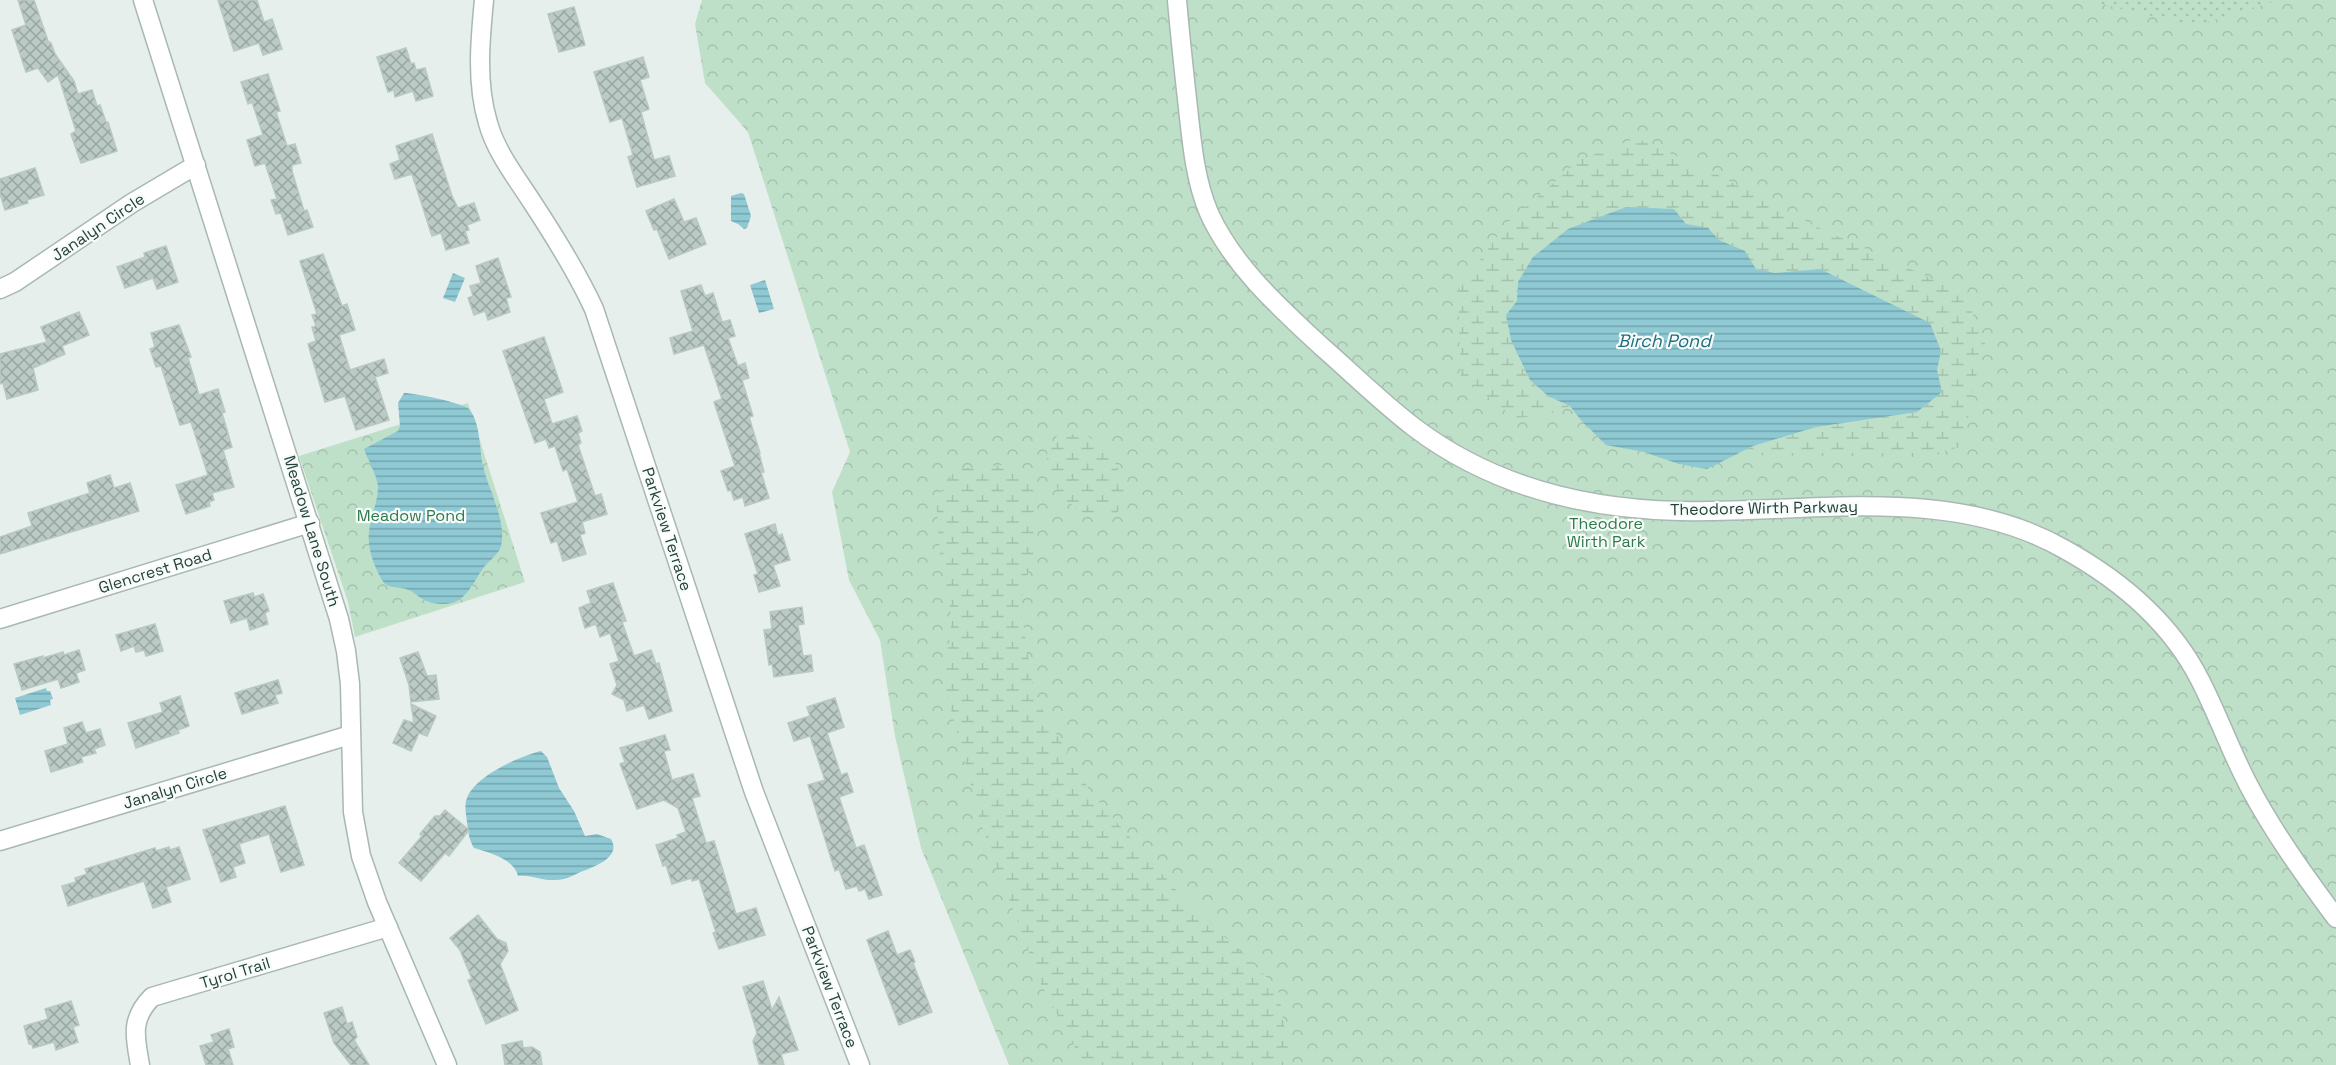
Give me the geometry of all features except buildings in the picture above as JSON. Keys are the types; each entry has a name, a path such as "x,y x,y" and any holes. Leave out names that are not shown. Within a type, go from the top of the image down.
{"street":[{"name":"Meadow Lane South","path":"143,0 329,583 346,651 350,684 353,812 356,834 368,877 447,1065"},
{"name":"Parkview Terrace","path":"484,0 479,69 488,123 506,163 581,281 594,309 754,792 860,1065"},
{"name":"Theodore Wirth Parkway","path":"1177,0 1194,159 1202,194 1219,233 1236,260 1302,328 1416,429 1464,460 1506,480 1554,495 1600,504 1678,511 1881,506 1935,510 1989,519 2023,529 2060,546 2093,566 2143,605 2188,659 2201,681 2254,795 2336,918"},
{"name":"Janalyn Circle","path":"0,289 15,282 132,203 196,165"},
{"name":"Glencrest Road","path":"0,619 310,523"},
{"name":"Janalyn Circle","path":"0,841 350,735"},
{"name":"Tyrol Trail","path":"140,1065 135,1028 137,1017 143,1006 152,997 388,927"}],"green space":[{"name":"Theodore Wirth Park","path":"702,0 2336,0 2336,1065 1009,1065 921,848 895,736 880,640 849,580 832,492 850,452 748,132 705,83 695,24"},
{"path":"2084,0 2279,0 2194,26"},
{"path":"1636,138 1718,175 1815,226 1964,293 1986,346 1973,385 1964,446 1920,457 1736,455 1753,446 1816,427 1917,412 1942,392 1937,370 1941,351 1930,323 1820,269 1775,273 1756,269 1745,251 1719,240 1708,228 1686,224 1674,209 1626,207 1533,257 1518,282 1517,301 1506,315 1511,338 1520,361 1525,372 1540,390 1551,398 1570,406 1546,415 1515,418 1461,376 1458,291 1506,224 1580,160"},
{"name":"Meadow Pond","path":"468,403 525,582 355,637 348,602 299,456"},
{"path":"1084,433 1112,455 1129,496 1117,513 1088,516 1060,496 1046,456 1057,436"},
{"path":"1015,464 1037,496 1036,544 1020,603 1034,695 1091,793 1178,892 1278,988 1289,1057 1283,1065 1084,1065 1041,984 981,824 944,683 952,619 940,554 936,499 956,469"}],"water":[{"path":"744,194 751,216 747,228 744,229 731,221 731,196"},
{"name":"Birch Pond","path":"1626,207 1674,209 1686,224 1708,228 1719,240 1745,251 1756,269 1775,273 1820,269 1930,323 1941,351 1937,370 1942,392 1917,412 1816,427 1753,446 1707,469 1679,464 1644,452 1606,445 1570,406 1548,396 1530,380 1511,340 1506,315 1517,301 1518,282 1533,257 1568,229"},
{"path":"453,273 465,278 455,302 443,298"},
{"path":"765,280 774,309 759,313 750,285"},
{"name":"Meadow Pond","path":"404,393 438,399 469,409 476,421 485,475 499,516 502,536 500,549 484,567 468,592 457,601 450,603 438,604 421,598 410,590 388,586 376,569 370,551 370,526 378,487 364,449 398,431 400,426 398,403"},
{"path":"46,688 53,699 50,700 51,705 20,715 15,698"},
{"path":"541,751 547,757 559,788 574,811 585,836 597,834 611,839 613,845 611,855 607,859 560,880 518,876 516,870 507,861 474,848 468,829 467,798 479,782 499,768"}]}
